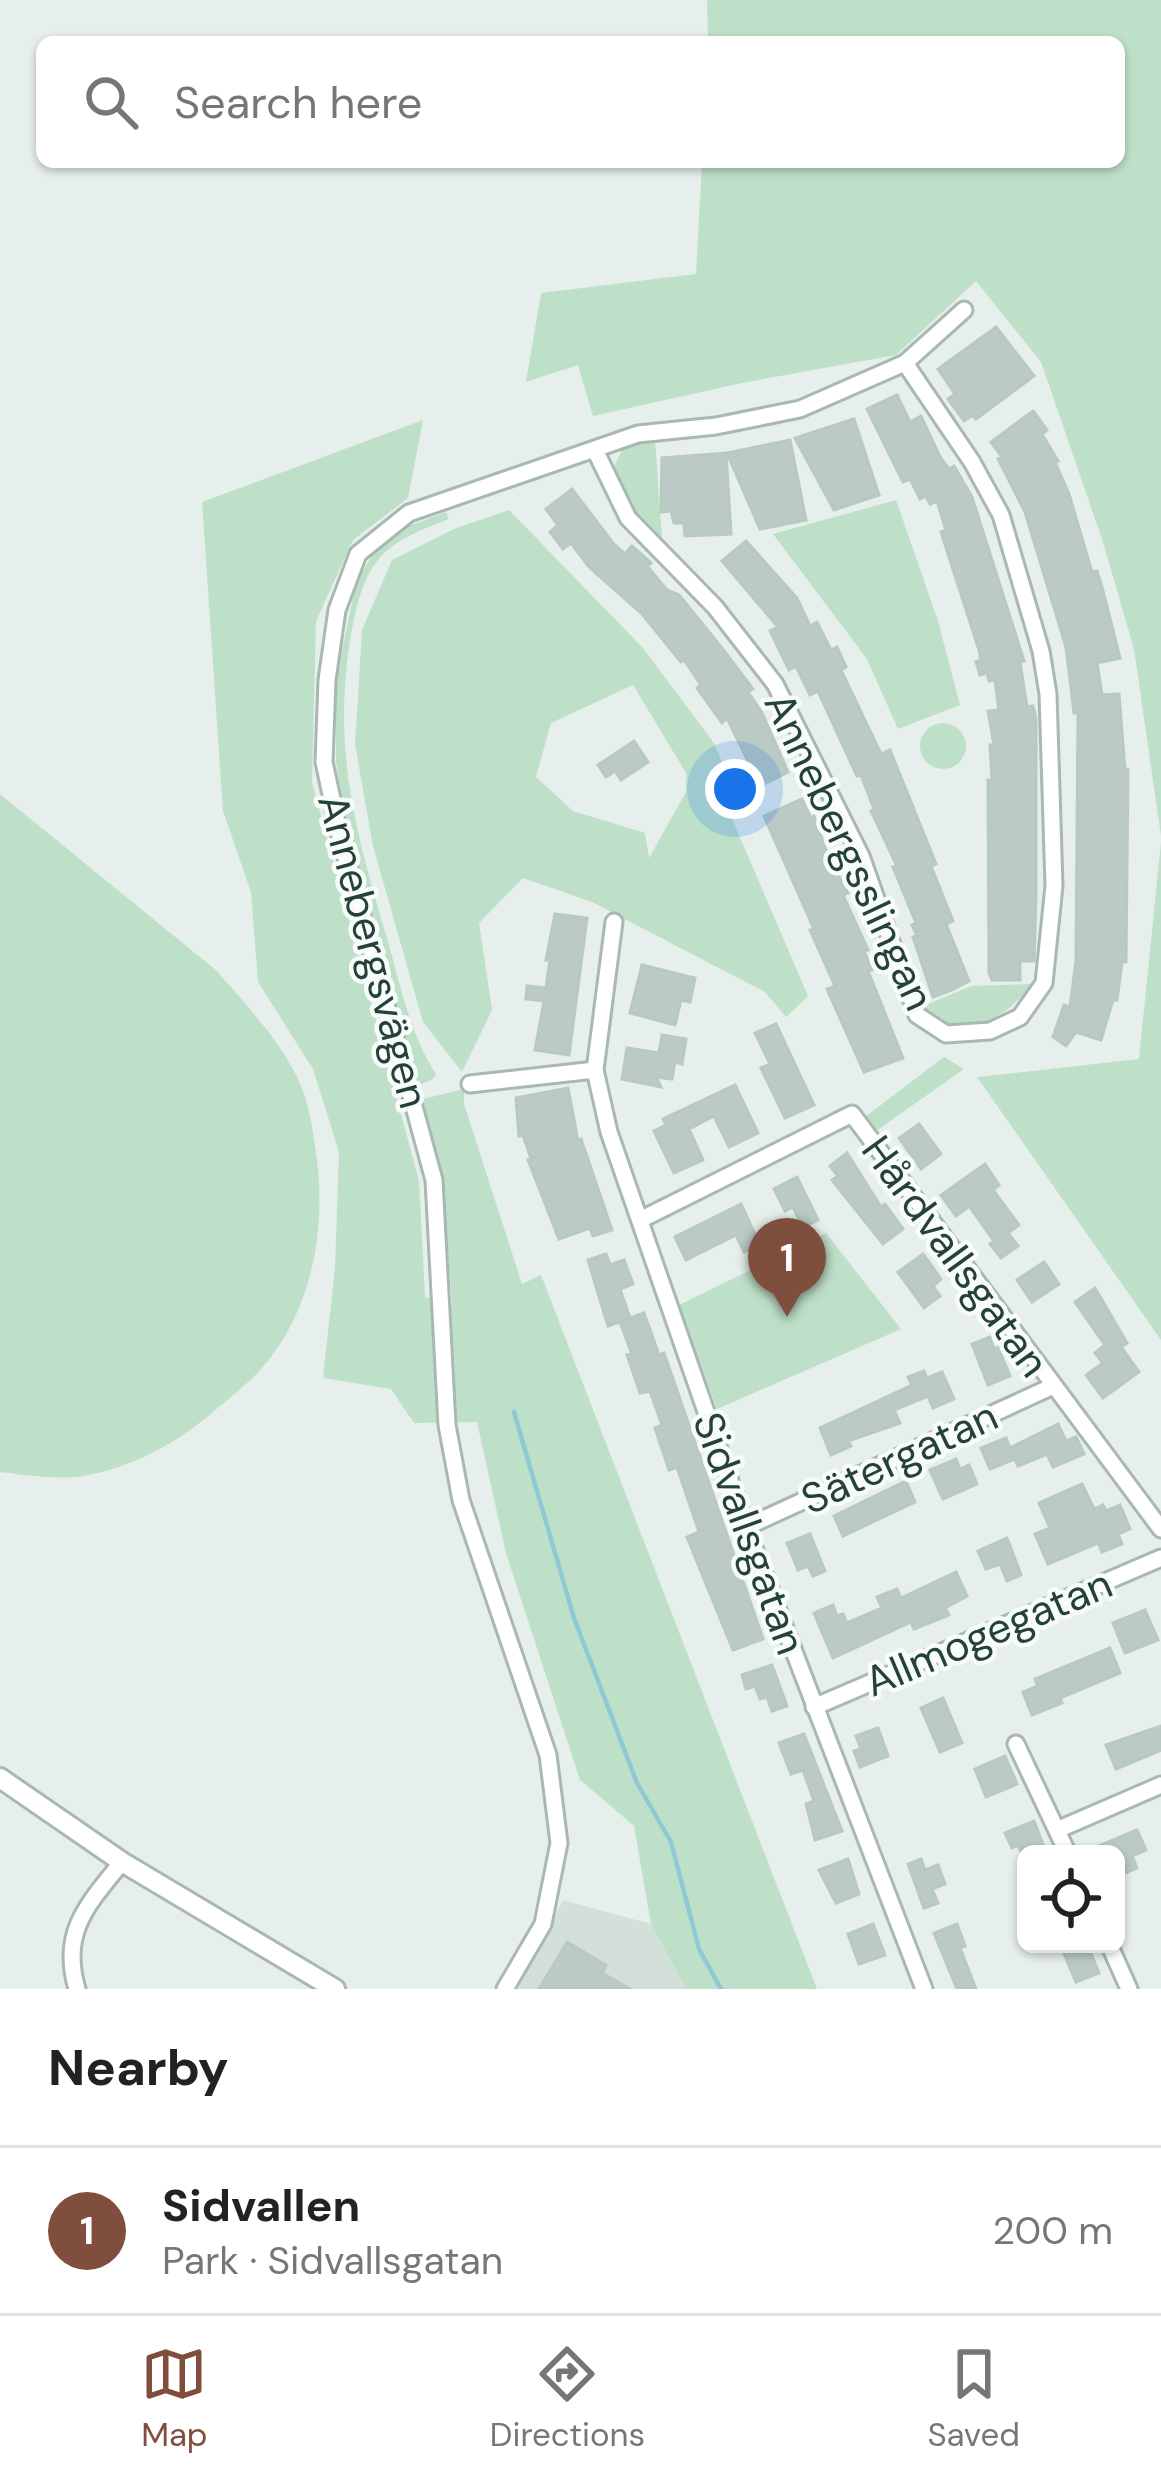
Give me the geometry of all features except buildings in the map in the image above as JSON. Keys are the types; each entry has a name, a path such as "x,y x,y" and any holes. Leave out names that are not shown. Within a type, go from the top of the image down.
{"street":[{"name":"Annebergsvägen","path":"505,1989 543,1924 560,1843 548,1756 461,1500 447,1425 434,1180 339,832 325,761 327,680 337,610 358,554 409,514 638,434 800,409 905,363 964,310"},
{"name":"Annebergsslingan","path":"595,450 628,518 715,607 775,684 861,856 917,1015 946,1034 990,1031 1020,1018 1044,983 1054,886 1048,694 1041,651 1001,515 972,462 905,363"},
{"name":"Sidvallsgatan","path":"614,922 595,1070 609,1132 746,1527 923,1989"},
{"path":"470,1084 595,1070"},
{"name":"Hårdvallsgatan","path":"640,1220 852,1114 1161,1529"},
{"name":"Sätergatan","path":"746,1527 1052,1387"},
{"name":"Allmogegatan","path":"814,1707 1161,1558"},
{"path":"1016,1744 1064,1845"},
{"path":"0,1778 122,1862 335,1989"},
{"path":"1057,1830 1161,1785"},
{"path":"77,1989 69,1963 72,1939 85,1911 122,1862"},
{"path":"1113,1953 1129,1989"}],"shaded area":[{"path":"563,1900 651,1924 686,1989 518,1989"}],"green space":[{"path":"707,0 1161,0 1161,836 1134,649 1102,539 1041,362 976,281 896,355 593,416 578,365 526,382 541,293 696,274 702,168 1125,168 1125,36 708,36"},
{"path":"423,420 408,498 353,540 316,621 312,782 419,1181 425,1297 452,1303 443,1189 423,1099 464,1089 464,1104 522,1284 541,1275 817,1989 686,1989 651,1924 634,1826 580,1780 506,1553 477,1422 414,1423 391,1389 323,1378 335,1268 339,1152 313,1069 258,982 251,892 223,811 202,502"},
{"path":"655,440 662,538 631,511 613,469 624,446"},
{"path":"896,500 938,621 960,705 898,729 867,659 773,534"},
{"path":"509,510 643,648 714,743 736,795 727,807 808,996 786,1017 765,992 592,902 523,878 479,923 492,1010 462,1072 423,1022 373,846 355,744 362,630 392,560 454,529","holes":["633,685 686,773 686,792 649,858 645,833 573,811 536,777 551,723"]},
{"path":"446,512 449,519 402,540 372,569 355,613 345,688 346,763 367,869 408,1012 436,1074 419,1085 346,825 336,762 336,682 356,582 373,554 404,528"},
{"path":"943,723 959,730 966,746 959,762 943,769 927,762 920,746 927,730"},
{"path":"0,794 217,971 291,1066 305,1098 316,1153 319,1209 312,1267 279,1346 250,1380 184,1434 136,1460 83,1476 0,1472"},
{"path":"1161,842 1161,1340 977,1077 1139,1059"},
{"path":"1031,984 1008,1009 981,1023 950,1024 921,1007 971,986"},
{"path":"944,1057 964,1069 876,1131 865,1117"},
{"path":"826,1233 901,1329 717,1409 679,1305"}],"waterway":[{"path":"514,1412 574,1618 637,1783 671,1842 699,1949 721,1989"}],"place":[{"name":"Sidvallen","path":"787,1317"}]}
